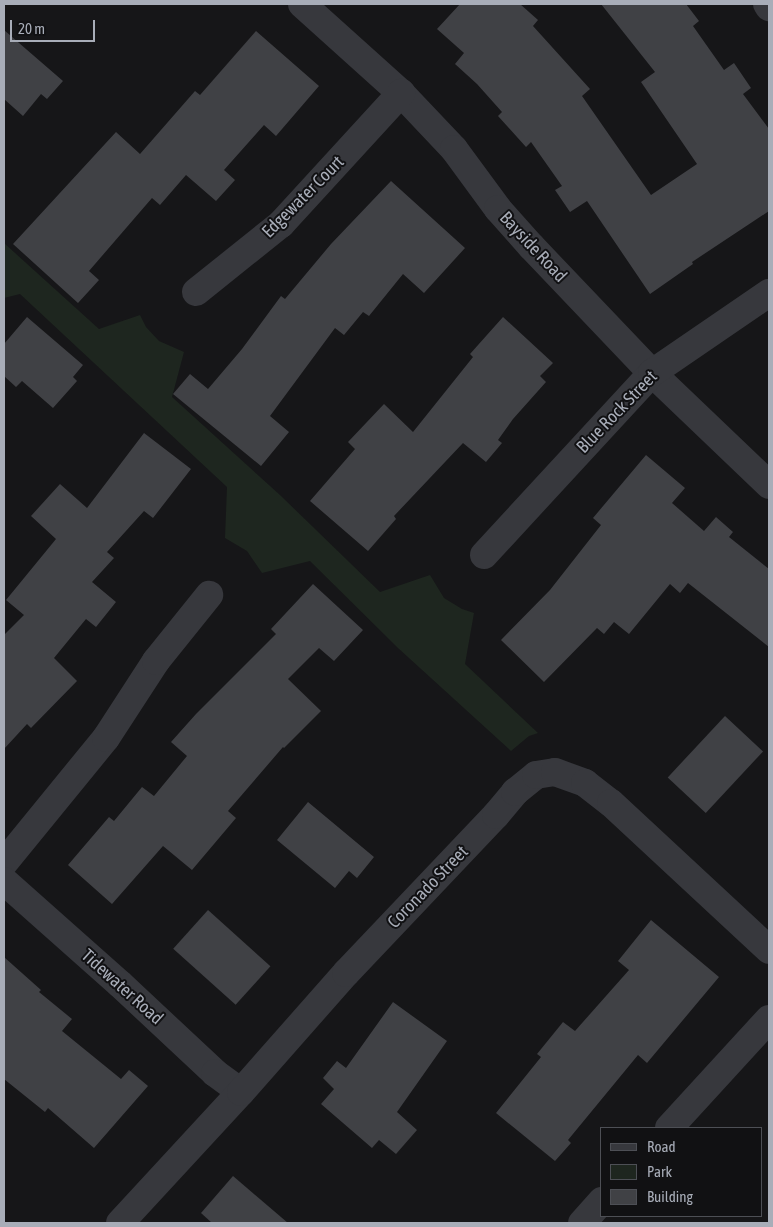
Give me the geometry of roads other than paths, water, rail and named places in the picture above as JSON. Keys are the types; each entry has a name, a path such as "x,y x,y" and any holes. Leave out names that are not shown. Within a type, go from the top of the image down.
{"street":[{"name":"Bayside Road","path":"302,4 401,93 454,150 498,209 531,246 652,373 769,484"},
{"name":"Edgewater Court","path":"196,292 281,224 401,93"},
{"name":"Blue Rock Street","path":"484,555 652,373 769,293"},
{"path":"4,863 106,738 156,661 209,596"},
{"name":"Coronado Street","path":"120,1223 241,1092 346,973 496,815 515,792 536,775 555,772 585,783 611,804 769,950"},
{"name":"Tidewater Road","path":"4,881 120,984 215,1073 241,1092"},
{"path":"670,1127 769,1019"},
{"path":"582,1223 600,1203"}]}
